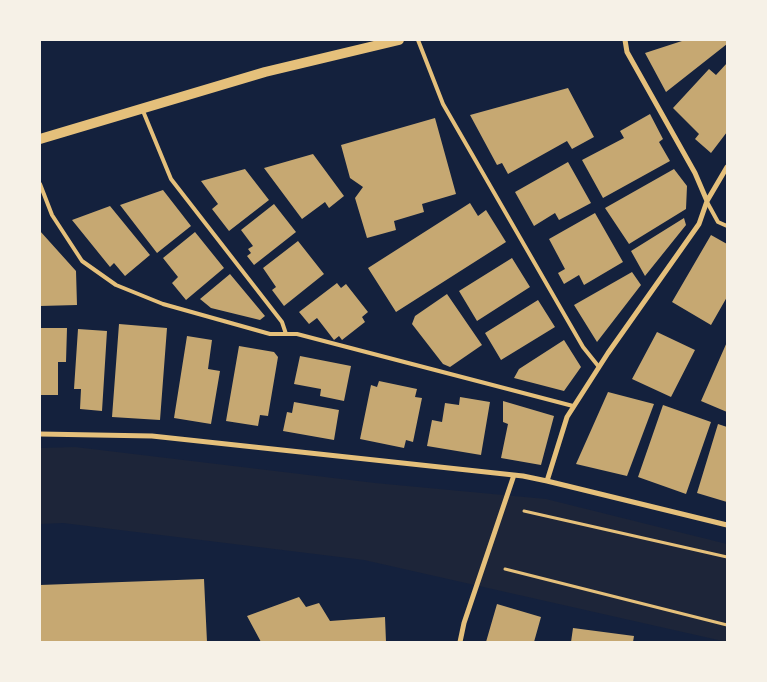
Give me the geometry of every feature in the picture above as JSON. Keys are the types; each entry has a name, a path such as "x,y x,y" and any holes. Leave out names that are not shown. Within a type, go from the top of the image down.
{"main road":[{"path":"40,139 265,72 399,40"}],"street":[{"path":"625,40 627,52 695,173 707,201"},
{"path":"547,481 550,465 567,417 573,406 699,224 707,201 727,167"},
{"path":"40,434 152,436 514,476 547,481 727,524"},
{"path":"460,642 464,623 514,476"}],"lane":[{"path":"418,40 443,104 583,347 599,367"},
{"path":"142,108 171,179 282,322 286,334"},
{"path":"40,184 52,215 82,261 116,286 163,304 270,334 297,334 573,406"},
{"path":"707,201 718,222 727,226"}],"path":[{"path":"504,507 727,557"},
{"path":"484,564 727,625"}],"shaded area":[{"path":"75,447 375,483 546,499 727,544 727,642 364,560 63,523 40,524 40,448"}],"building":[{"path":"685,40 727,40 727,44 666,92 645,53"},
{"path":"727,63 727,132 711,153 695,139 699,134 673,108 709,69 716,75"},
{"path":"568,88 594,137 572,149 567,141 508,174 502,163 497,165 470,115"},
{"path":"650,114 663,139 659,142 670,161 603,198 582,160 624,138 620,131"},
{"path":"435,118 456,194 422,204 424,212 394,221 396,230 367,238 355,198 363,187 350,178 341,145"},
{"path":"313,154 344,196 329,208 325,202 302,219 264,168"},
{"path":"568,162 591,203 559,220 555,213 534,226 515,192"},
{"path":"245,169 269,200 229,231 212,209 218,204 201,181"},
{"path":"674,169 687,186 686,209 629,244 605,208"},
{"path":"163,190 191,226 157,253 120,205"},
{"path":"470,203 478,216 486,210 506,242 396,312 368,268"},
{"path":"274,204 296,232 254,265 247,256 251,253 248,249 253,246 241,230"},
{"path":"110,206 150,255 125,276 114,263 110,267 72,220"},
{"path":"595,213 623,262 584,285 579,275 564,284 558,273 565,269 549,239"},
{"path":"684,218 686,225 645,276 631,251"},
{"path":"40,231 76,271 77,305 40,306"},
{"path":"195,232 224,268 186,300 172,283 178,277 163,258"},
{"path":"711,235 727,244 727,297 711,325 672,302"},
{"path":"298,241 324,274 284,306 272,290 276,287 263,268"},
{"path":"512,258 530,287 477,321 459,291"},
{"path":"632,272 641,285 597,342 574,305"},
{"path":"230,274 265,316 260,320 211,308 200,299"},
{"path":"337,283 341,288 346,284 368,312 362,317 365,322 342,340 339,336 334,340 317,318 309,324 299,312"},
{"path":"447,294 482,345 450,367 443,364 412,324 415,316"},
{"path":"538,300 555,327 501,360 485,333"},
{"path":"119,324 167,328 160,420 112,417"},
{"path":"40,328 67,328 66,362 58,362 58,395 40,395"},
{"path":"78,329 107,331 102,411 80,409 81,389 74,389"},
{"path":"657,332 695,350 671,397 632,379"},
{"path":"187,336 212,340 208,369 220,371 211,424 174,418"},
{"path":"564,340 581,367 564,391 514,378 519,369"},
{"path":"727,342 727,412 701,401"},
{"path":"239,346 274,352 278,357 268,416 260,415 258,426 226,421"},
{"path":"300,356 351,366 344,401 320,396 321,389 294,384"},
{"path":"379,381 417,389 415,397 422,398 413,442 406,440 404,448 360,439 371,385 377,387"},
{"path":"608,392 654,404 627,476 576,464"},
{"path":"460,397 490,402 481,455 427,446 432,420 442,422 445,403 459,405"},
{"path":"503,401 554,416 541,465 501,458 508,424 503,422"},
{"path":"294,402 339,410 334,440 283,431 287,412 292,413"},
{"path":"663,405 711,422 686,494 638,477"},
{"path":"718,424 727,427 727,502 697,493"},
{"path":"204,579 207,642 40,642 40,585"},
{"path":"299,597 306,607 319,603 330,621 385,617 386,642 261,642 247,616"},
{"path":"497,604 541,617 534,642 486,642"},
{"path":"573,628 634,636 633,642 571,642"}]}
